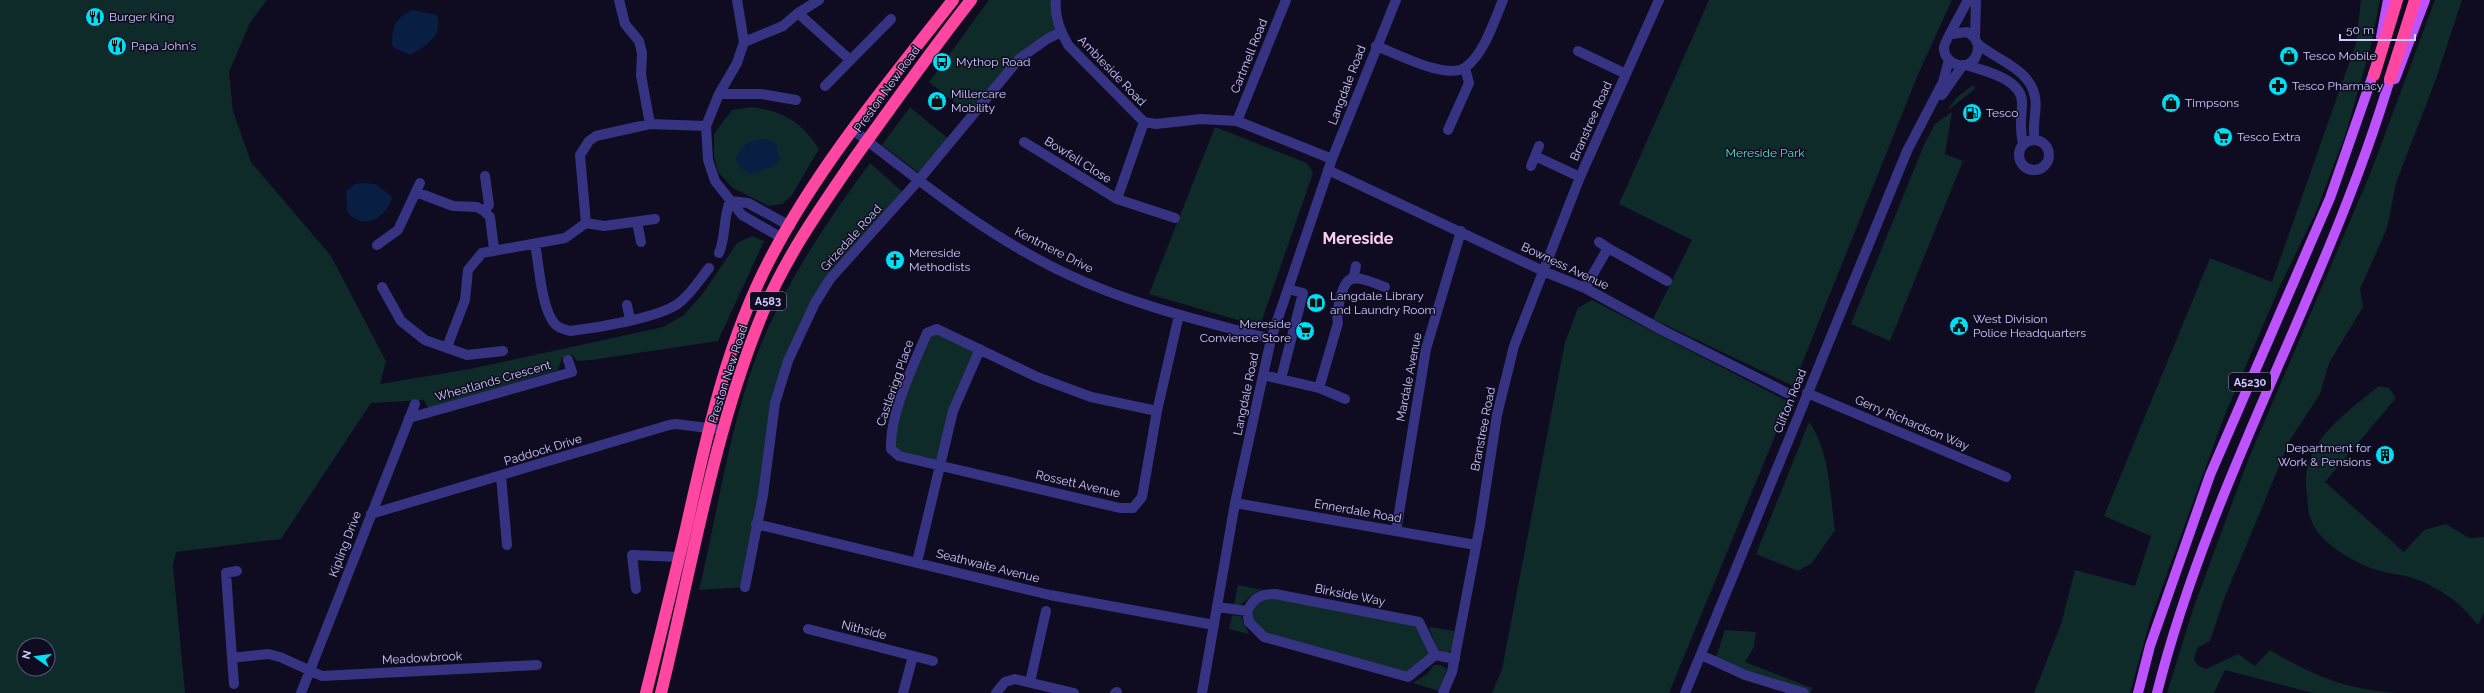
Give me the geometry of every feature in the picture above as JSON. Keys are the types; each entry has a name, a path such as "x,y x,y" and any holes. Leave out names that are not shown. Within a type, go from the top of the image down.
{"highway":[{"name":"Preston New Road","path":"646,693 679,557 708,427 748,308 770,259 788,233 852,129 953,0"},
{"name":"Preston New Road","path":"661,693 724,430 733,398 763,311 809,227 867,141 970,0"},
{"path":"2374,75 2397,0"},
{"path":"2390,79 2415,0"},
{"path":"793,255 788,233 809,227"}],"main road":[{"path":"2374,75 2388,0"},
{"path":"2375,128 2425,0"},
{"name":"A5230","path":"2138,693 2150,646 2210,475 2330,198 2374,75"},
{"name":"A5230","path":"2157,693 2166,656 2219,503 2349,200 2375,128 2390,79"}],"street":[{"path":"619,0 625,24 639,41 642,53 641,75 650,124"},
{"path":"738,0 744,42 737,63 719,94 706,126 707,148 711,171 715,181 742,215 788,233"},
{"path":"744,42 783,26 798,13 819,0"},
{"name":"Ambleside Road","path":"1056,0 1055,9 1061,32 1068,44 1144,122 1156,124 1201,119 1237,121 1332,159"},
{"name":"Cartmell Road","path":"1237,121 1286,0"},
{"name":"Langdale Road","path":"1202,693 1235,503 1271,339 1332,159 1376,46 1396,0"},
{"path":"1376,46 1430,67 1456,71 1465,68 1481,46 1503,0"},
{"name":"Branstree Road","path":"1443,693 1452,672 1455,659 1476,545 1497,415 1514,346 1580,177 1659,0"},
{"name":"Clifton Road","path":"1685,693 1907,151 1943,82 1949,60 1944,47 1952,34 1968,0"},
{"name":"Clifton Road","path":"1924,120 1964,65 1975,58 1976,0"},
{"path":"798,13 849,59"},
{"path":"825,86 849,59 891,19"},
{"path":"1952,34 1962,31 1990,55 2018,70 2027,79 2036,98 2033,132 2035,140"},
{"name":"Grizedale Road","path":"745,587 756,524 763,495 775,403 788,361 802,328 830,279 918,182 1019,59 1047,39 1061,32"},
{"name":"Branstree Road","path":"1578,51 1626,74"},
{"path":"1949,60 1999,77 2016,86 2022,95 2020,121 2023,144 2019,156 2020,162 2028,169 2040,169 2048,161 2049,151 2043,143 2035,140 2023,144"},
{"path":"1448,130 1469,83 1465,68"},
{"path":"719,94 761,94 796,100"},
{"name":"Bowfell Close","path":"1117,199 1144,122"},
{"path":"586,223 580,164 584,148 596,136 650,124 706,126"},
{"name":"Kentmere Drive","path":"852,129 918,182 990,232 1067,274 1140,303 1179,315 1271,339"},
{"name":"Bowfell Close","path":"1024,142 1117,199 1175,218"},
{"path":"1531,166 1540,146"},
{"name":"Branstree Road","path":"1535,156 1580,177"},
{"name":"Bowness Avenue","path":"1328,170 1543,271 1585,288 1662,330 1787,394"},
{"path":"484,211 489,205 485,176"},
{"path":"377,244 398,230 418,187 453,206 477,207 484,211 490,217 494,249"},
{"path":"730,201 748,204 788,233"},
{"path":"719,253 723,243 725,212 730,201"},
{"path":"447,348 465,300 468,270 482,252 565,238 586,223 604,226 655,219"},
{"path":"637,222 641,242"},
{"name":"Mardale Avenue","path":"1396,531 1426,350 1461,232"},
{"path":"1599,242 1667,281"},
{"path":"535,244 547,306 552,320 560,328 570,331 583,330 660,312 680,302 709,268"},
{"path":"1585,288 1608,248"},
{"path":"1319,388 1338,323 1336,314 1345,284 1353,279 1356,266"},
{"path":"1353,279 1385,287"},
{"path":"382,287 395,312 408,328 425,340 467,355 503,351"},
{"path":"1281,379 1303,293 1288,289"},
{"path":"627,305 630,319"},
{"name":"Rossett Avenue","path":"941,466 1120,508 1133,508 1142,497 1157,411 1179,315"},
{"name":"Castlerigg Place","path":"941,466 899,456 891,449 890,437 905,386 927,333 937,329 1037,377 1091,397 1157,411"},
{"path":"916,562 941,466 953,411 980,349"},
{"name":"Wheatlands Crescent","path":"409,418 572,372 568,360"},
{"path":"1263,375 1319,388 1346,399"},
{"name":"Gerry Richardson Way","path":"1807,393 2006,477"},
{"name":"Kipling Drive","path":"301,693 415,404"},
{"name":"Paddock Drive","path":"371,514 669,425 708,427 724,430"},
{"path":"501,476 507,545"},
{"name":"Ennerdale Road","path":"1235,503 1476,545"},
{"name":"Seathwaite Avenue","path":"756,524 1050,595 1214,625"},
{"path":"636,589 632,555 679,557"},
{"path":"231,680 232,658 226,573 237,571"},
{"name":"Birkside Way","path":"1247,611 1254,600 1263,594 1275,594 1419,622 1435,655"},
{"path":"1218,607 1247,611 1249,622 1264,637 1408,677 1435,655 1455,659"},
{"path":"1030,682 1046,611"},
{"name":"Nithside","path":"808,629 933,661"},
{"name":"Meadowbrook","path":"232,658 268,654 280,657 322,676 537,665"},
{"path":"1701,655 1745,675 1804,693"},
{"path":"902,693 913,656"},
{"path":"996,693 1005,682 1015,679 1074,693"}],"green space":[{"path":"0,0 267,0 250,23 229,72 233,111 251,162 331,256 386,361 380,384 470,369 663,327 684,315 704,292 737,243 752,236 764,241 718,341 592,360 577,361 572,355 562,358 558,370 428,408 424,400 371,403 281,539 176,552 173,565 185,693 0,693"},
{"path":"989,0 1052,0 1061,32 1019,59 972,116 929,82"},
{"name":"Mereside Park","path":"1709,0 1952,0 1919,72 1793,386 1653,319 1692,240 1619,204"},
{"path":"2361,0 2380,0 2370,49 2346,133 2316,212 2280,286 2224,417 2150,621 2130,693 2034,693 2061,624 2075,570 2135,586 2151,536 2104,516 2210,258 2272,282 2356,43"},
{"path":"2435,0 2462,0 2436,79 2396,183 2387,228 2360,289 2363,307 2329,363 2320,394 2290,440 2224,599 2210,641 2197,648 2194,659 2198,666 2206,669 2238,654 2255,666 2270,650 2300,667 2330,680 2362,689 2396,693 2313,693 2225,670 2214,693 2167,693 2193,609 2248,460 2370,174"},
{"path":"1973,85 1975,89 1947,111 1956,98"},
{"path":"752,107 783,115 791,119 805,131 819,149 792,195 782,204 769,206 733,188 718,172 714,157 714,134 732,110"},
{"path":"910,107 951,141 923,176 882,145"},
{"path":"1952,112 1945,154 1963,161 1890,341 1851,324 1924,145 1935,124"},
{"path":"1215,127 1307,163 1313,173 1262,320 1258,326 1149,294"},
{"path":"870,163 906,195 830,279 788,361 745,587 699,590 738,415 755,359 797,271 832,216"},
{"path":"1592,300 1789,402 1669,693 1492,693 1502,669 1565,342 1578,308"},
{"path":"937,329 980,349 965,379 941,465 891,449 905,386 927,333"},
{"path":"2379,386 2389,388 2396,398 2325,482 2404,552 2424,530 2446,524 2469,538 2484,537 2484,613 2478,625 2446,594 2430,585 2415,579 2368,567 2343,554 2320,535 2311,520 2308,508 2306,478 2310,461 2317,446 2326,432 2338,420"},
{"path":"1809,422 1816,434 1825,460 1835,530 1812,563 1798,571 1756,554"},
{"path":"1238,585 1263,590 1256,592 1240,605 1234,604"},
{"path":"1263,594 1419,622 1435,655 1408,677 1264,637 1249,622 1254,600"},
{"path":"1232,615 1241,616 1249,634 1229,629"},
{"path":"1429,627 1454,631 1452,649 1448,653 1437,649"},
{"path":"1725,630 1756,632 1754,647 1745,662 1812,688 1811,693 1740,669 1716,657"},
{"path":"1434,665 1441,665 1447,669 1439,691 1413,683 1427,674"}],"water":[{"path":"413,10 437,15 438,29 436,35 428,44 411,55 396,49 392,45 392,38 394,28 398,20"},
{"path":"764,139 775,142 780,159 775,166 751,174 738,164 736,159 746,144"},
{"path":"355,184 376,184 392,197 391,202 385,211 376,219 365,222 357,220 347,212 346,191"}],"place":[{"name":"Burger King","path":"95,17"},
{"name":"Papa John's","path":"117,46"},
{"name":"Tesco Mobile","path":"2289,56"},
{"name":"Mythop Road","path":"942,62"},
{"name":"Tesco Pharmacy","path":"2278,86"},
{"name":"Millercare Mobility","path":"937,101"},
{"name":"Timpsons","path":"2171,103"},
{"name":"Tesco","path":"1972,113"},
{"name":"Tesco Extra","path":"2223,137"},
{"name":"Mereside Methodists","path":"895,260"},
{"name":"Langdale Library and Laundry Room","path":"1316,303"},
{"name":"West Division Police Headquarters","path":"1959,326"},
{"name":"Mereside Convience Store","path":"1305,331"},
{"name":"Department for Work & Pensions","path":"2385,455"}],"district":[{"name":"Mereside","path":"1358,238"}]}
